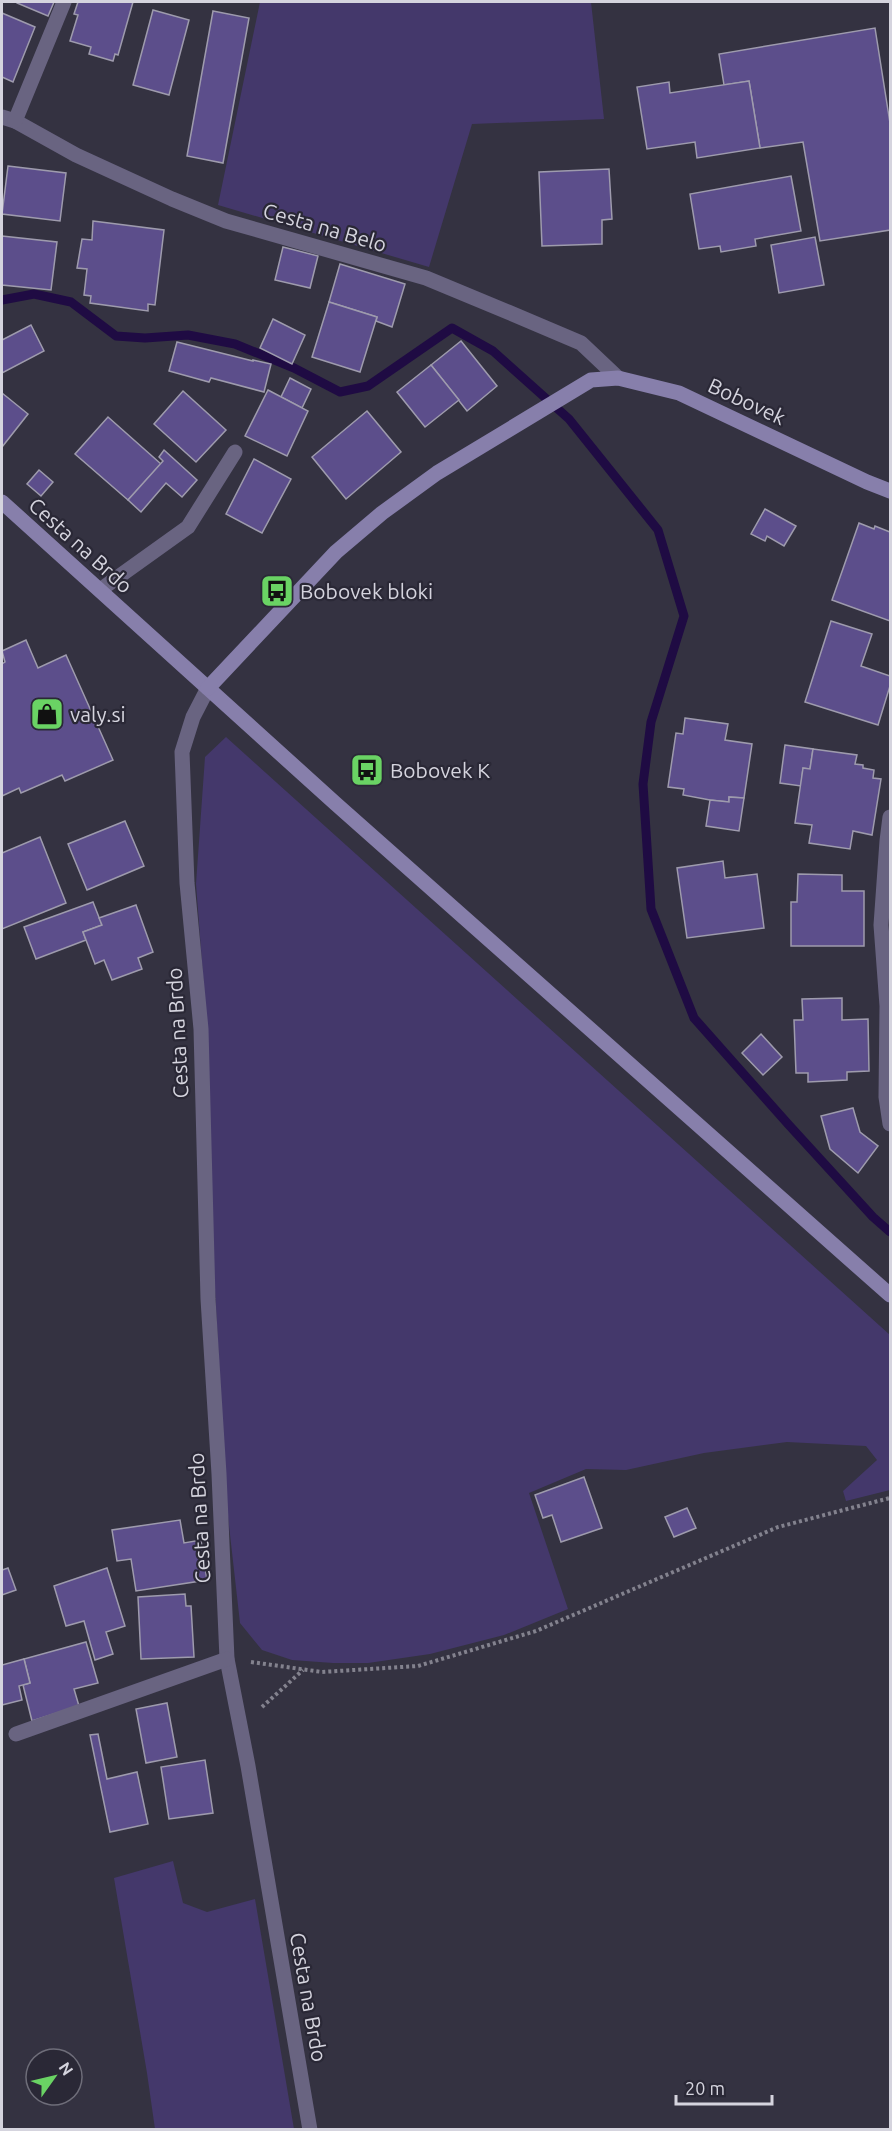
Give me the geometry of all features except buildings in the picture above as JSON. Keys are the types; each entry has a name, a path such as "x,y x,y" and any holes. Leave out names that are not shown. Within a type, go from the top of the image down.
{"street":[{"name":"Cesta na Belo","path":"64,2 8,119 76,155 226,221 426,278 508,312 581,343 618,378"},
{"name":"Bobovek","path":"208,688 336,552 382,513 437,473 591,380 618,378 679,393 867,482 891,491"},
{"path":"100,590 188,527 235,452"},
{"name":"Cesta na Brdo","path":"2,502 208,688 193,717 182,752 187,883 201,1029 208,1299 227,1659 310,2130"},
{"path":"208,688 891,1295"},
{"path":"891,817 880,926 887,1006 886,1097 891,1124"},
{"path":"16,1734 227,1659"}],"path":[{"path":"227,1659 321,1672 418,1666 536,1631 778,1527 891,1498"},
{"path":"240,1725 304,1669"}],"shaded area":[{"path":"260,2 591,2 604,119 472,124 429,267 218,205"},
{"path":"226,737 890,1335 890,1490 846,1501 843,1491 877,1460 866,1446 787,1442 704,1453 626,1470 586,1469 529,1493 568,1609 504,1635 430,1654 368,1663 292,1660 262,1650 240,1623 227,1508 210,1199 207,1028 196,884 205,757"},
{"path":"173,1861 183,1903 207,1912 255,1899 294,2129 155,2129 114,1878"}],"waterway":[{"path":"2,300 34,294 71,302 116,336 145,338 188,335 235,344 294,368 340,392 368,386 452,328 493,351 569,419 658,530 684,616 651,722 643,784 651,909 694,1018 873,1217 890,1232"}],"place":[{"name":"Bobovek bloki","path":"277,591"},
{"name":"valy.si","path":"47,714"},
{"name":"Bobovek K","path":"367,770"}]}
